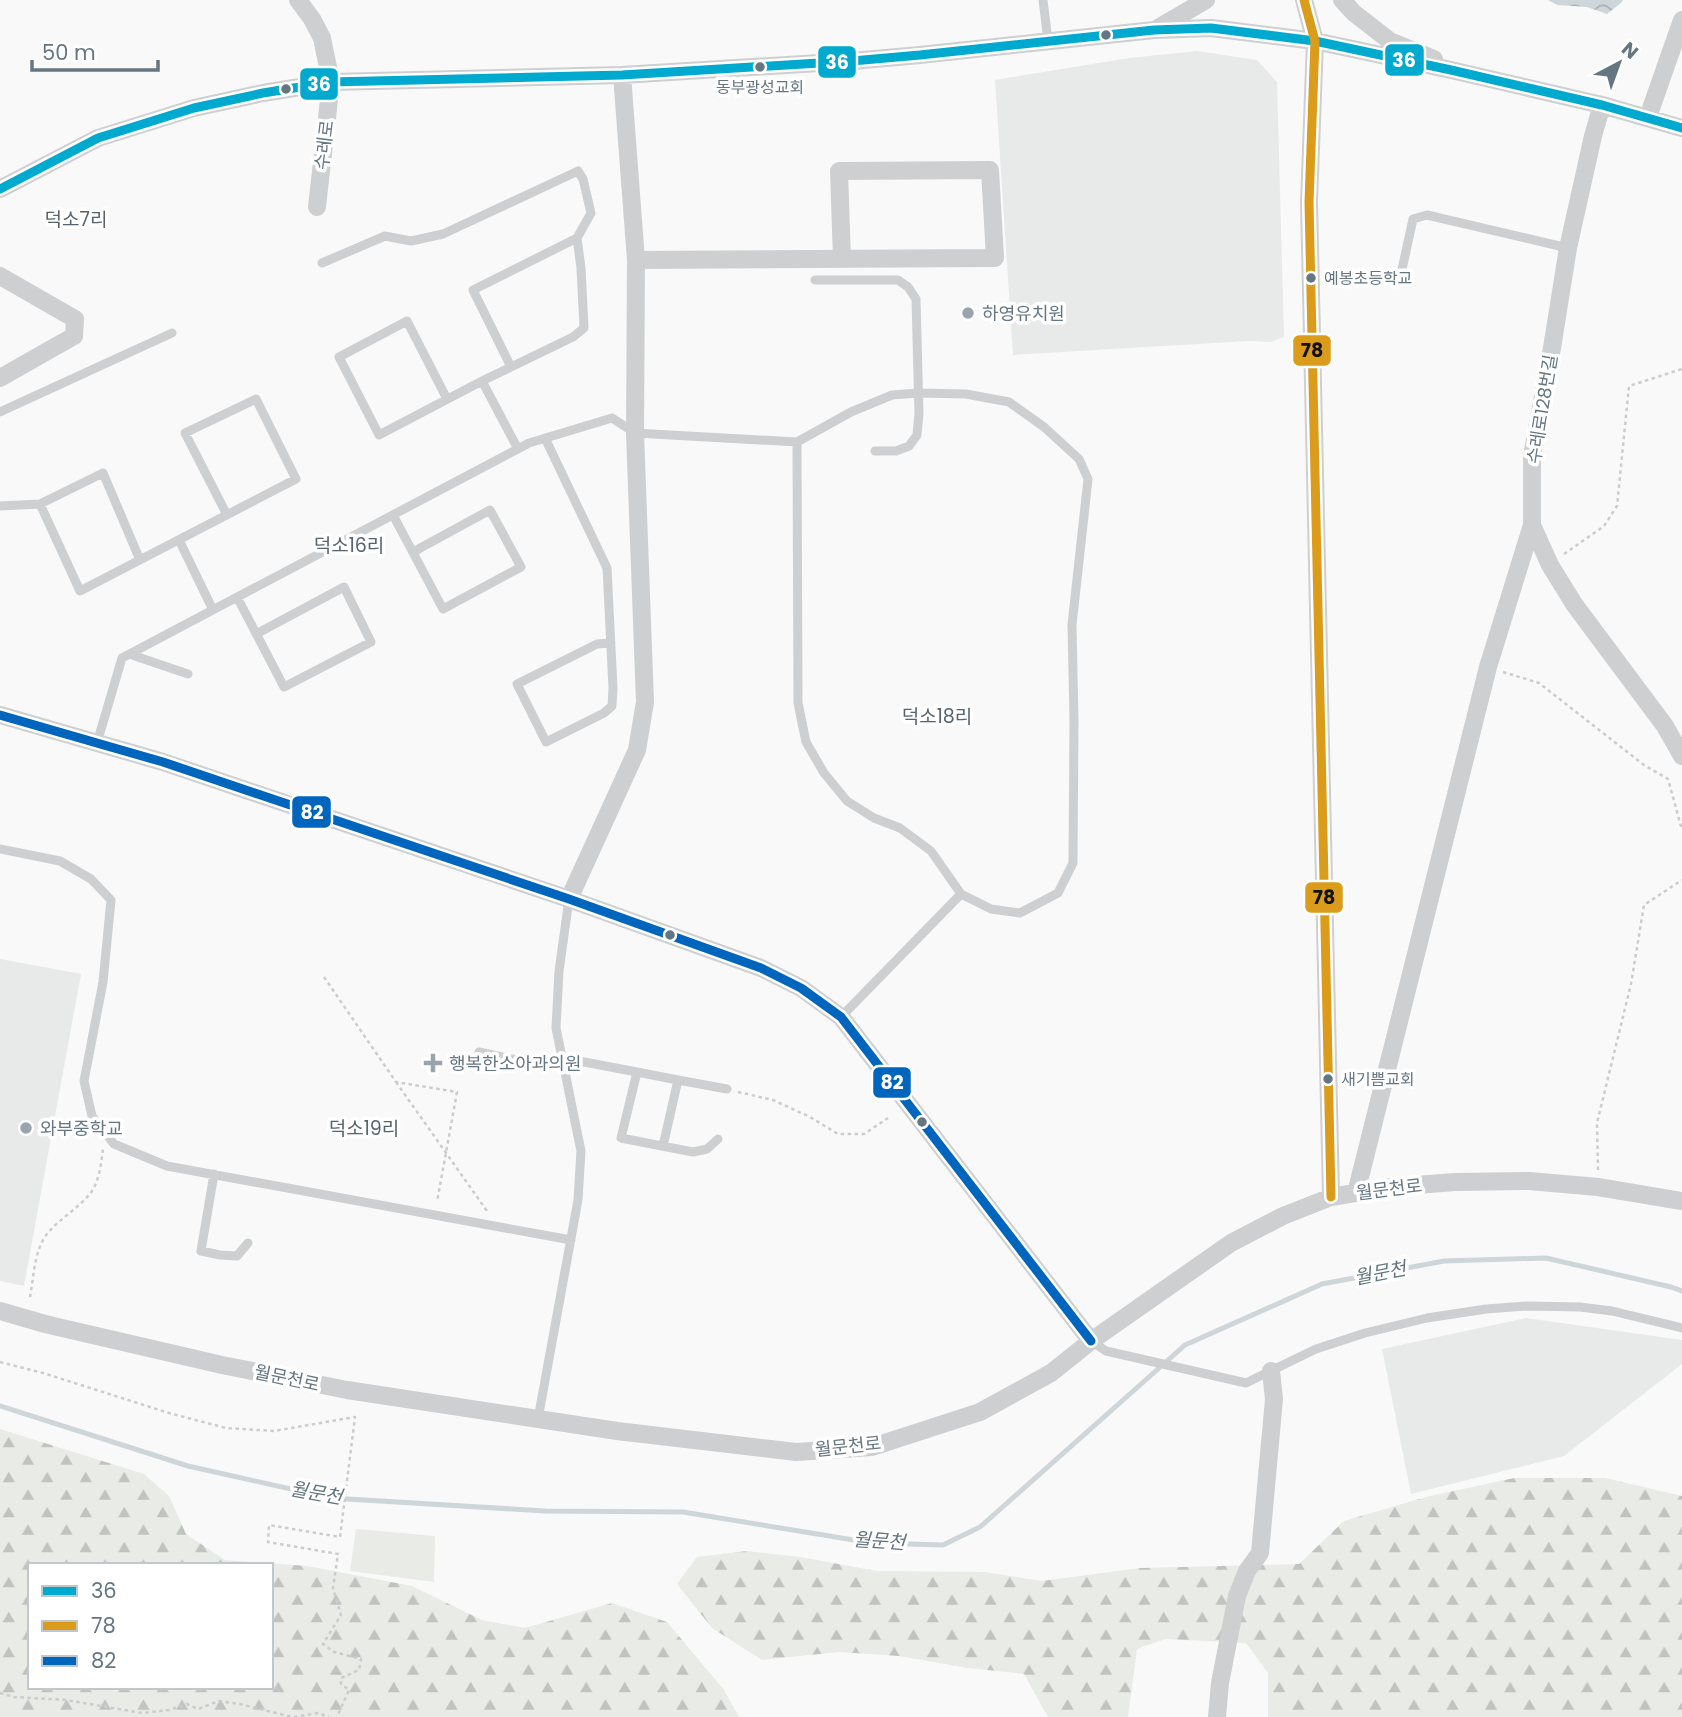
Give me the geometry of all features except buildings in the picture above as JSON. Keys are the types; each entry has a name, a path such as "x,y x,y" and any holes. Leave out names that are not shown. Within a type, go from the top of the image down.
{"street":[{"name":"수레로","path":"298,0 322,38 331,82 317,207"},
{"path":"1154,30 1206,0"},
{"path":"1304,0 1315,41 1309,202 1331,1198"},
{"path":"1342,0 1390,41 1428,55 1451,70"},
{"path":"1648,117 1682,20"},
{"path":"0,189 98,138 194,108 331,82 622,75 865,60 1154,30 1212,28 1315,41 1602,105 1682,128"},
{"path":"569,899 637,750 645,702 635,433 636,260 622,75"},
{"name":"수레로128번길","path":"1602,105 1568,248 1532,456 1532,525 1550,565 1574,604 1665,726 1682,756"},
{"path":"636,260 842,259 995,258 990,170 838,171 842,259"},
{"path":"0,276 75,319 74,337 0,378"},
{"path":"1356,1193 1488,667 1532,525"},
{"path":"0,715 163,762 569,899 761,968 801,988 841,1017 1098,1346"},
{"name":"월문천로","path":"0,1311 121,1342 347,1390 617,1431 796,1451 872,1447 980,1412 1098,1346 1231,1243 1283,1216 1331,1198 1391,1187 1529,1181 1598,1187 1682,1201"},
{"path":"1217,1717 1220,1683 1237,1596 1247,1571 1261,1553 1274,1399 1270,1371"}],"lane":[{"path":"1043,0 1048,41"},
{"path":"322,262 385,236 411,241 443,234 578,171 583,179 591,213 577,238 472,290 511,367"},
{"path":"1401,274 1413,219 1427,215 1568,248"},
{"path":"447,399 407,321 339,356 379,435 573,337 584,328 577,238"},
{"path":"815,280 898,280 908,287 916,299 918,435 909,446 895,451 875,452"},
{"path":"0,412 172,333"},
{"path":"482,381 518,449"},
{"path":"97,743 122,657 518,449 545,438 612,418 635,433 797,442 851,412 892,395 966,394 1009,402 1044,427 1079,459 1088,480 1072,625 1073,863 1058,893 1020,913 991,909 961,894 931,851 900,828 874,818 847,801 824,773 807,742 798,703 797,442"},
{"path":"40,504 80,591 179,540 227,515 296,479 256,399 186,433 227,515"},
{"path":"545,438 607,568 611,643 613,688 612,706 604,713 546,742 517,684 597,644 611,643"},
{"path":"0,506 40,504 103,473 140,560"},
{"path":"393,515 443,609 521,567 491,510 413,552"},
{"path":"179,540 213,610"},
{"path":"237,597 256,634 284,687 371,642 344,587 256,634"},
{"path":"130,654 188,674"},
{"path":"0,849 60,861 91,880 111,900 103,982 84,1081 92,1116 114,1144 167,1166 570,1240"},
{"path":"841,1017 961,894"},
{"path":"538,1419 578,1200 581,1150 556,1028 559,971 569,899"},
{"path":"479,1052 541,1065 563,1058 727,1089"},
{"path":"637,1072 621,1138 693,1152 707,1149 718,1139"},
{"path":"663,1146 678,1080"},
{"path":"214,1174 201,1251 237,1256 248,1243"},
{"path":"1098,1346 1246,1383 1316,1349 1365,1333 1427,1318 1486,1310 1527,1306 1580,1307 1612,1311 1682,1328"}],"path":[{"path":"1550,565 1604,526 1617,506 1629,386 1682,369"},
{"path":"1488,667 1539,683 1644,765 1668,779 1682,831"},
{"path":"1598,1187 1597,1123 1631,984 1644,905 1682,880"},
{"path":"324,977 498,1227"},
{"path":"396,1082 457,1092 435,1215"},
{"path":"727,1089 773,1100 838,1134 864,1134 888,1118"},
{"path":"30,1297 37,1252 46,1235 90,1194 100,1170 105,1133"},
{"path":"0,1362 226,1428 274,1431 355,1417 340,1537 269,1525 268,1542 338,1554 333,1588 341,1615 323,1644 334,1652 361,1659 359,1670 341,1678 341,1684 349,1690 337,1717"},
{"path":"0,1693 14,1698 66,1700 142,1713 169,1710 187,1704 198,1709 219,1701 293,1717 318,1713 329,1717"}],"shaded area":[{"name":"예봉초등학교","path":"1197,51 1257,60 1277,82 1284,337 1271,342 1249,341 1013,355 995,80 1129,58"},
{"name":"와부중학교","path":"0,959 81,974 24,1286 0,1281"},
{"path":"1526,1318 1682,1340 1682,1364 1564,1456 1411,1494 1382,1349"}],"green space":[{"path":"0,1429 144,1474 169,1496 186,1534 225,1560 266,1563 28,1563 28,1689 273,1689 273,1564 307,1566 412,1586 482,1620 525,1628 612,1603 667,1622 724,1690 739,1717 0,1717"},
{"path":"1514,1478 1605,1478 1682,1496 1682,1717 1268,1717 1268,1673 1246,1643 1165,1639 1137,1649 1128,1717 1048,1717 1024,1674 899,1656 839,1652 762,1660 712,1628 677,1584 697,1557 747,1551 800,1557 877,1571 985,1572 1042,1581 1140,1568 1299,1564 1344,1521 1426,1497"},
{"path":"356,1529 435,1536 434,1582 350,1571"}],"water":[{"path":"1548,0 1623,0 1607,14 1587,7 1557,5"}],"waterway":[{"name":"월문천","path":"0,1406 188,1466 331,1498 545,1511 683,1512 872,1543 943,1545 980,1527 1185,1345 1322,1284 1444,1261 1546,1258 1682,1291"}],"transit line":[{"name":"78","path":"1304,0 1315,41 1309,202 1331,1197"},
{"name":"36","path":"0,189 98,138 194,108 331,82 622,75 852,61 1154,30 1211,28 1315,41 1602,105 1682,128"},
{"name":"82","path":"0,715 163,762 569,899 761,968 801,988 841,1017 1091,1341"}],"place":[{"name":"동부광성교회","path":"760,67"},
{"name":"예봉초등학교","path":"1311,278"},
{"name":"하영유치원","path":"968,313"},
{"name":"행복한소아과의원","path":"433,1063"},
{"name":"새기쁨교회","path":"1328,1079"},
{"name":"와부중학교","path":"26,1128"}],"district":[{"name":"덕소7리","path":"76,219"},
{"name":"덕소16리","path":"349,545"},
{"name":"덕소18리","path":"937,716"},
{"name":"덕소19리","path":"364,1128"}]}
